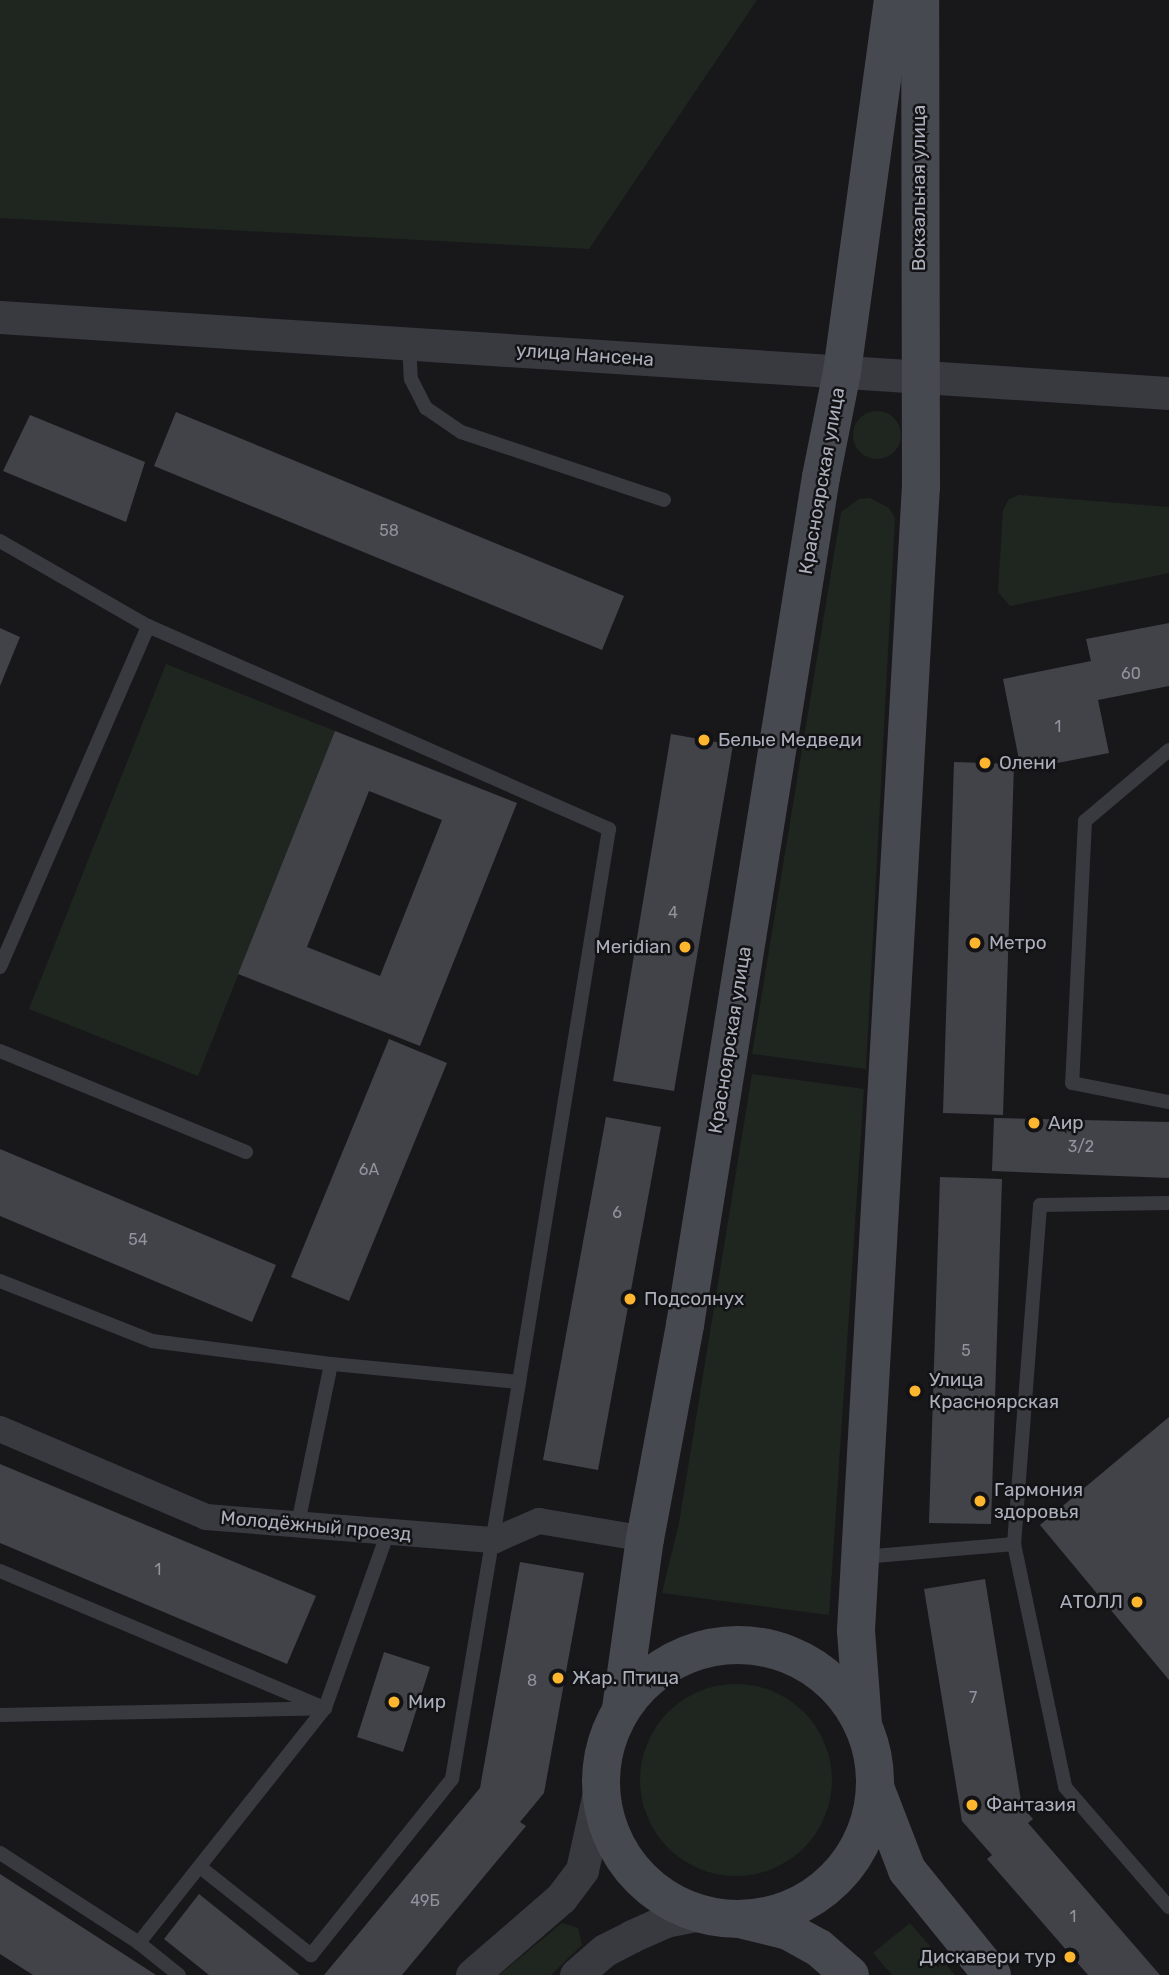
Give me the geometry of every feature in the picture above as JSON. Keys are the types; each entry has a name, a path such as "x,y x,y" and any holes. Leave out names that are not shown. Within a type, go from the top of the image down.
{"main road":[{"name":"Вокзальная улица","path":"842,372 893,0"},
{"name":"Вокзальная улица","path":"918,376 920,0"},
{"name":"Красноярская улица","path":"621,1709 645,1539 685,1325 819,490 842,372"},
{"name":"Красноярская улица","path":"863,1724 839,1689 806,1663 757,1647 725,1645 684,1655 648,1677 621,1709 604,1747 600,1788 604,1817 630,1868 674,1904 701,1914 742,1919 782,1912 819,1893 839,1873 867,1827 875,1787 873,1755 863,1724 856,1630 921,486 918,376"},
{"path":"875,1787 907,1870 992,1975"},
{"path":"742,1919 788,1931 819,1948 850,1975"}],"street":[{"name":"улица Нансена","path":"0,317 1169,393"},
{"name":"Молодёжный проезд","path":"0,1429 206,1517 495,1540 539,1521 645,1539"},
{"path":"472,1975 561,1898 582,1870 600,1788"},
{"path":"576,1975 605,1950 632,1936 665,1922 701,1914"}],"lane":[{"path":"409,344 411,379 426,408 461,432 664,500"},
{"path":"0,541 148,626 609,829 495,1540 452,1779 310,1955 200,1867"},
{"path":"0,967 148,626"},
{"path":"1169,750 1085,821 1072,1083 1169,1102"},
{"path":"0,1051 246,1152"},
{"path":"1169,1203 1040,1205 1014,1544 1065,1787 1169,1907"},
{"path":"0,1281 152,1341 331,1364 519,1382"},
{"path":"298,1523 331,1364"},
{"path":"139,1943 325,1708 388,1532"},
{"path":"862,1557 1014,1544"},
{"path":"0,1572 325,1708"},
{"path":"0,1715 325,1708"},
{"path":"0,1853 139,1943 179,1975"}],"shaded area":[{"path":"0,0 757,0 589,249 0,218"},
{"path":"877,411 894,418 901,435 894,452 877,459 860,452 853,435 860,418"},
{"path":"1019,495 1169,507 1169,573 1010,606 998,592 1003,510 1009,499"},
{"path":"870,498 889,508 895,518 866,1069 752,1054 841,512 859,499"},
{"path":"166,664 335,731 198,1076 29,1009"},
{"path":"752,1074 864,1089 829,1615 662,1593 679,1523"},
{"path":"736,1684 755,1685 773,1691 804,1712 825,1743 831,1761 831,1799 825,1817 804,1848 773,1869 755,1875 736,1876 717,1875 699,1869 668,1848 647,1817 641,1799 640,1780 641,1761 647,1743 668,1712 699,1691 717,1685"},
{"path":"562,1923 578,1928 582,1945 551,1975 499,1975"},
{"path":"910,1923 955,1975 892,1975 873,1953"}],"building":[{"path":"176,412 624,596 602,650 154,466"},
{"path":"30,415 145,462 126,522 3,471"},
{"path":"1169,623 1169,686 1098,700 1109,753 1021,770 1003,679 1091,661 1086,639"},
{"path":"0,628 20,637 0,686"},
{"path":"335,731 517,803 420,1046 238,974","holes":["369,791 442,820 380,976 307,947"]},
{"path":"671,734 733,745 674,1091 613,1081"},
{"path":"954,762 1014,764 1003,1115 943,1113"},
{"path":"389,1039 447,1063 349,1301 291,1277"},
{"path":"606,1117 661,1127 598,1470 543,1460"},
{"path":"994,1118 1169,1122 1169,1178 992,1171"},
{"path":"0,1149 276,1265 252,1322 0,1216"},
{"path":"940,1177 1002,1179 991,1524 929,1523"},
{"name":"АТОЛЛ","path":"1169,1417 1169,1680 1040,1525"},
{"path":"0,1464 316,1596 287,1664 0,1543"},
{"path":"520,1562 584,1573 544,1793 520,1822 526,1826 402,1975 324,1975 480,1788"},
{"path":"985,1579 1022,1807 1033,1819 1028,1823 1160,1975 1088,1975 987,1859 992,1855 962,1821 924,1589"},
{"name":"Мир","path":"384,1652 430,1667 403,1752 357,1737"},
{"path":"0,1874 156,1975 33,1975 0,1954"},
{"path":"199,1894 300,1975 209,1975 164,1939"}],"place":[{"name":"Белые Медведи","path":"704,740"},
{"name":"Олени","path":"985,763"},
{"name":"Метро","path":"975,943"},
{"name":"Meridian","path":"685,947"},
{"name":"Аир","path":"1034,1123"},
{"name":"Подсолнух","path":"630,1299"},
{"name":"Улица Красноярская","path":"915,1391"},
{"name":"Гармония здоровья","path":"980,1501"},
{"name":"АТОЛЛ","path":"1137,1602"},
{"name":"Жар. Птица","path":"558,1678"},
{"name":"Мир","path":"394,1702"},
{"name":"Фантазия","path":"972,1805"},
{"name":"Дискавери тур","path":"1070,1957"}]}
